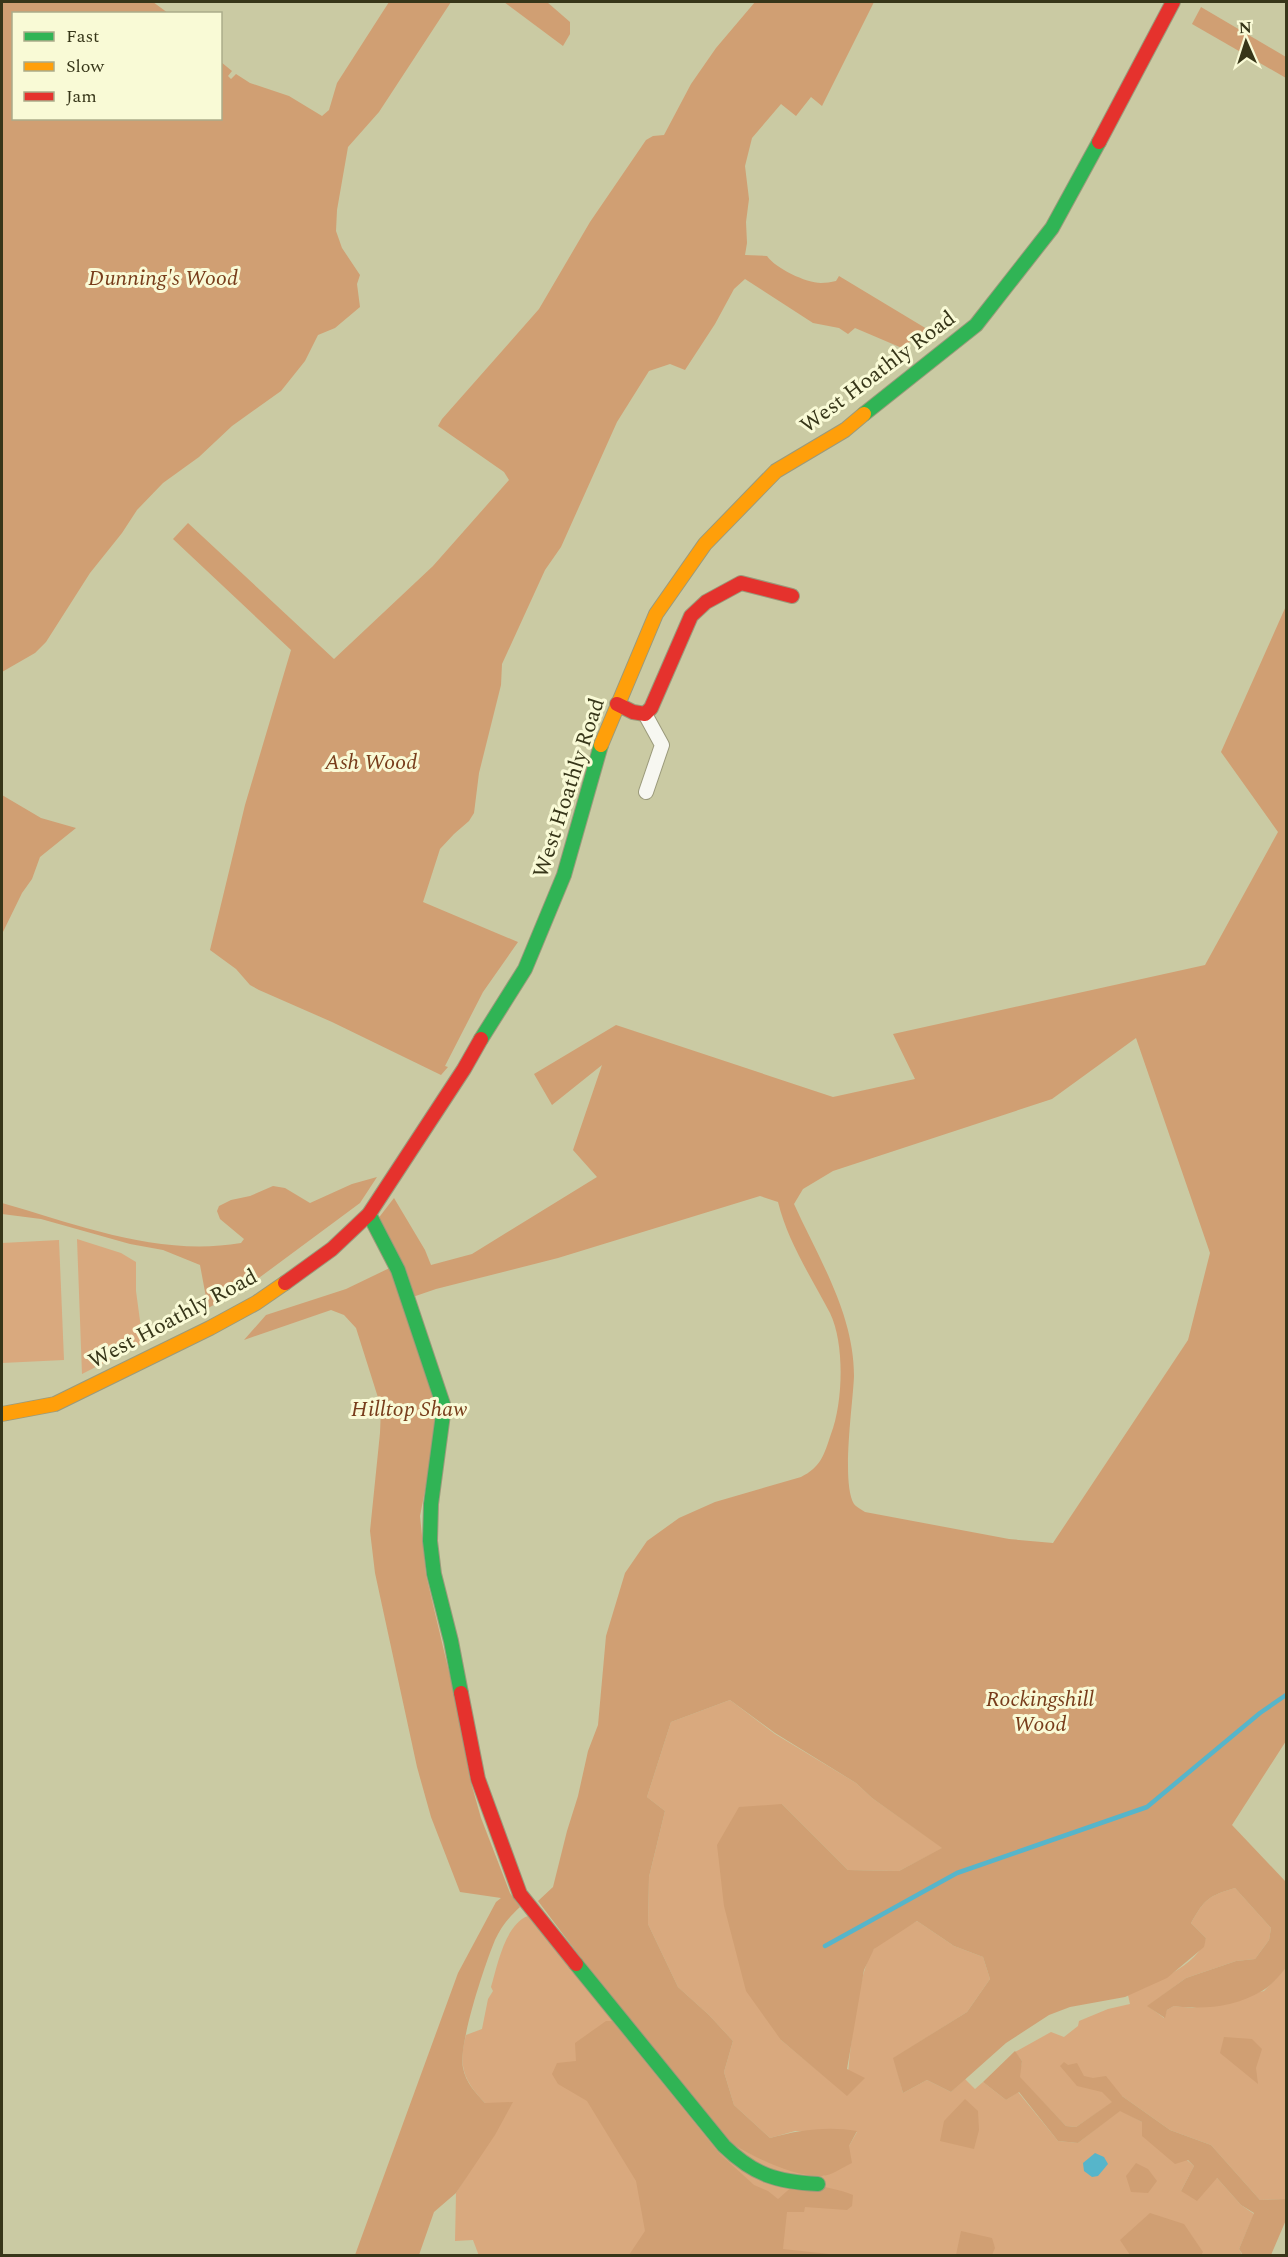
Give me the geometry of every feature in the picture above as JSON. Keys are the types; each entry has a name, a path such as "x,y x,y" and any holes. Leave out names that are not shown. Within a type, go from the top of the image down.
{"street":[{"name":"West Hoathly Road","path":"2,1414 55,1404 256,1303 332,1249 369,1214 525,969 564,875 604,733 656,614 705,544 776,471 845,430 976,325 1052,228 1173,2"},
{"path":"645,714 651,708 691,616 706,602 741,583 792,596"},
{"path":"617,704 633,712 645,714"},
{"path":"645,714 662,745 646,792"},
{"path":"369,1214 398,1269 444,1407 431,1504 430,1541 434,1574 454,1652 478,1779 520,1894 617,2018 724,2146 742,2164 758,2174 782,2181 818,2184"}],"shaded area":[{"path":"77,1239 121,1253 136,1262 136,1291 143,1343 82,1374"},
{"path":"59,1240 64,1360 2,1363 2,1243"},
{"path":"730,1700 775,1734 856,1783 872,1798 943,1848 899,1871 848,1870 782,1804 781,2040 847,2095 854,2019 868,1959 877,1946 917,1921 954,1946 983,1957 990,1979 967,2012 894,2058 903,2093 927,2080 951,2092 965,2079 975,2089 983,2082 1006,2100 1018,2092 1058,2141 1078,2143 1120,2110 1142,2122 1194,2166 1181,2191 1217,2178 1241,2205 1254,2214 1239,2249 1243,2256 479,2256 473,2240 455,2241 456,2193 512,2103 485,2103 467,2080 463,2064 466,2035 482,2029 503,1947 513,1928 528,1916 729,2142 775,2164 799,2172 824,2176 849,2146 857,2132 795,2131 770,2138 734,2105 724,2072 733,2041 678,1987 648,1924 649,1877 665,1811 647,1797 671,1722"},
{"path":"1235,1888 1271,1928 1269,1940 1255,1959 1236,1961 1186,1978 1148,2006 1164,2018 1167,2010 1174,2006 1192,2008 1264,1991 1286,1968 1286,2199 1260,2200 1211,2145 1170,2130 1122,2096 1076,2127 1066,2126 1019,2077 1022,2061 1015,2052 1051,2032 1064,2037 1078,2026 1079,2021 1108,2009 1130,2004 1128,1995 1185,1965 1202,1948 1206,1938 1191,1923 1196,1915 1208,1899"}],"green space":[{"name":"Dunning's Wood","path":"2,2 153,2 167,12 12,12 12,120 222,120 222,63 232,71 228,76 231,79 236,74 250,83 289,96 322,116 329,110 337,83 389,2 451,2 379,112 348,147 337,210 336,231 342,248 360,275 357,284 360,307 335,328 318,335 305,361 281,391 232,426 199,457 163,483 137,510 90,573 46,642 35,653 2,672"},
{"path":"504,2 547,2 570,22 570,34 563,46"},
{"name":"Ash Wood","path":"755,2 874,2 822,106 811,97 796,116 781,104 752,138 745,166 749,199 745,255 767,256 784,270 799,278 815,282 836,281 839,276 927,329 902,348 855,328 848,334 839,328 813,323 745,279 734,289 715,324 685,370 670,364 649,371 617,422 561,547 545,570 502,664 501,685 479,773 474,813 469,821 440,849 423,902 518,942 483,992 445,1066 448,1067 441,1075 332,1022 259,990 250,985 236,969 210,950 245,805 291,650 173,539 188,523 334,659 433,566 509,480 504,472 438,426 539,309 590,222 646,140 653,136 664,135 691,84 716,48"},
{"path":"1201,7 1286,57 1286,78 1192,24"},
{"path":"1286,606 1286,1741 1232,1825 1286,1882 1286,1968 1265,1989 1241,2001 1197,2008 1174,2006 1167,2010 1165,2018 1147,2006 1186,1978 1236,1961 1255,1959 1269,1940 1271,1928 1235,1888 1213,1896 1200,1908 1191,1923 1206,1938 1204,1947 1167,1978 1125,1997 1070,2007 1049,2015 1006,2043 951,2092 927,2080 903,2093 893,2058 967,2012 990,1979 983,1957 954,1946 917,1921 874,1949 864,1970 847,2069 865,2078 847,2096 781,2040 746,1991 724,1906 717,1845 739,1807 782,1804 848,1870 899,1871 942,1848 872,1798 856,1783 775,1733 730,1700 671,1722 647,1797 665,1811 649,1877 648,1924 678,1987 733,2041 724,2072 734,2105 770,2138 813,2130 857,2131 849,2146 852,2163 826,2176 786,2170 729,2142 584,1962 538,1901 553,1887 588,1751 598,1725 606,1636 625,1573 647,1541 679,1518 715,1502 801,1477 817,1465 826,1448 838,1406 841,1374 835,1326 794,1245 778,1202 760,1196 558,1258 436,1289 401,1301 437,1405 433,1450 420,1516 426,1575 458,1710 470,1779 481,1818 510,1893 520,1907 500,1931 485,1967 464,2041 463,2068 474,2091 485,2103 513,2102 495,2135 456,2193 434,2212 419,2255 355,2255 458,1973 496,1902 501,1898 460,1892 431,1817 417,1767 375,1573 370,1531 381,1407 356,1328 344,1315 331,1310 244,1340 266,1315 346,1289 400,1263 377,1220 394,1198 425,1250 431,1265 472,1254 597,1177 573,1150 602,1065 552,1105 534,1074 616,1025 833,1097 915,1079 893,1034 1205,965 1278,832 1221,752","holes":["1136,1038 1210,1253 1188,1340 1053,1543 1009,1539 865,1512 854,1504 848,1479 854,1376 852,1353 842,1309 794,1204 803,1189 833,1171 1052,1099"]},
{"path":"2,795 41,818 76,828 40,857 32,879 22,893 2,934"},
{"path":"377,1177 360,1203 244,1289 208,1308 200,1265 163,1250 130,1244 41,1219 2,1214 2,1203 90,1229 150,1242 180,1246 241,1243 244,1239 220,1219 217,1211 219,1206 231,1200 250,1196 273,1186 285,1188 310,1203 352,1184"},
{"path":"606,2021 612,2021 719,2153 754,2185 768,2191 778,2199 791,2188 807,2185 853,2195 852,2206 847,2210 805,2207 804,2212 787,2212 783,2249 838,2255 629,2255 645,2231 636,2181 587,2101 558,2084 552,2074 557,2063 576,2061 575,2043"},
{"path":"1224,2037 1252,2039 1262,2049 1256,2068 1258,2084 1220,2053"},
{"path":"1015,2051 1022,2061 1020,2077 1066,2126 1076,2127 1112,2102 1102,2092 1077,2086 1060,2066 1064,2062 1068,2065 1077,2063 1084,2076 1093,2078 1106,2076 1122,2096 1170,2130 1211,2145 1260,2200 1286,2199 1286,2220 1271,2255 1243,2255 1239,2249 1254,2213 1241,2205 1217,2178 1197,2201 1181,2191 1194,2166 1188,2160 1175,2164 1142,2136 1142,2122 1120,2111 1078,2143 1058,2141 1019,2092 1006,2100 983,2082"},
{"path":"965,2099 978,2111 979,2130 974,2149 940,2141 944,2121"},
{"path":"1136,2163 1148,2169 1157,2181 1148,2193 1131,2192 1126,2176"},
{"path":"1150,2213 1184,2224 1203,2252 1201,2255 1130,2255 1120,2240"},
{"path":"961,2231 992,2238 995,2248 992,2255 956,2255"}],"water":[{"path":"1095,2153 1104,2157 1108,2164 1098,2176 1092,2177 1084,2171 1083,2163"}],"waterway":[{"path":"825,1946 957,1873 1147,1807 1260,1713 1286,1695"}],"traffic: fast":[{"path":"864,414 976,325 1052,228 1099,142"},
{"path":"481,1039 525,969 564,875 601,745"},
{"path":"369,1214 398,1270 444,1407 431,1504 430,1541 434,1574 461,1693"},
{"path":"576,1964 724,2146 746,2164 767,2175 778,2179 818,2184"}],"traffic: slow":[{"path":"601,745 656,614 705,544 776,471 845,430 864,414"},
{"path":"2,1414 55,1404 210,1328 256,1303 285,1283"}],"traffic: jam":[{"path":"1099,142 1173,2"},
{"path":"617,704 633,712 645,714 651,708 691,616 706,602 741,583 792,596"},
{"path":"285,1283 332,1249 369,1214 464,1069 481,1039"},
{"path":"461,1693 478,1779 520,1894 576,1964"}],"park label":[{"name":"Hilltop Shaw","path":"409,1409"},
{"name":"Rockingshill Wood","path":"1040,1712"}]}
